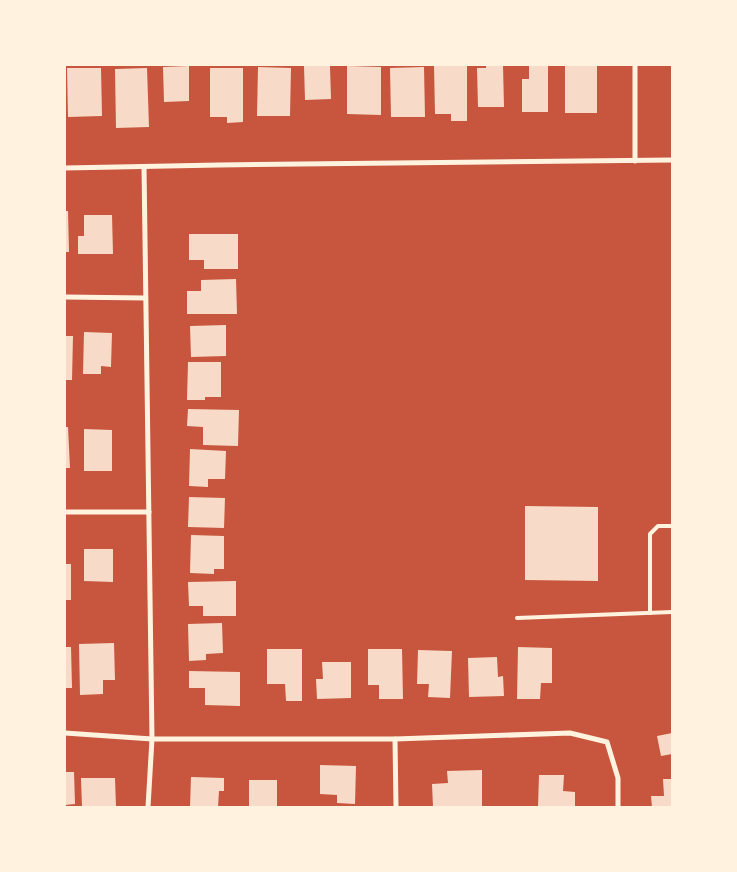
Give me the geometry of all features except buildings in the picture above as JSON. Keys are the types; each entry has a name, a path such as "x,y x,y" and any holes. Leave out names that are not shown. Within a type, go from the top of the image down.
{"street":[{"path":"634,161 635,65"},
{"path":"65,168 672,160"},
{"path":"144,167 152,739 148,807"},
{"path":"65,297 146,298"},
{"path":"65,512 149,512"},
{"path":"65,733 152,739 395,739 570,733 607,742 618,778 618,807"},
{"path":"395,739 396,807"}],"lane":[{"path":"650,613 650,534 658,526 672,526"},
{"path":"517,618 672,612"}]}
